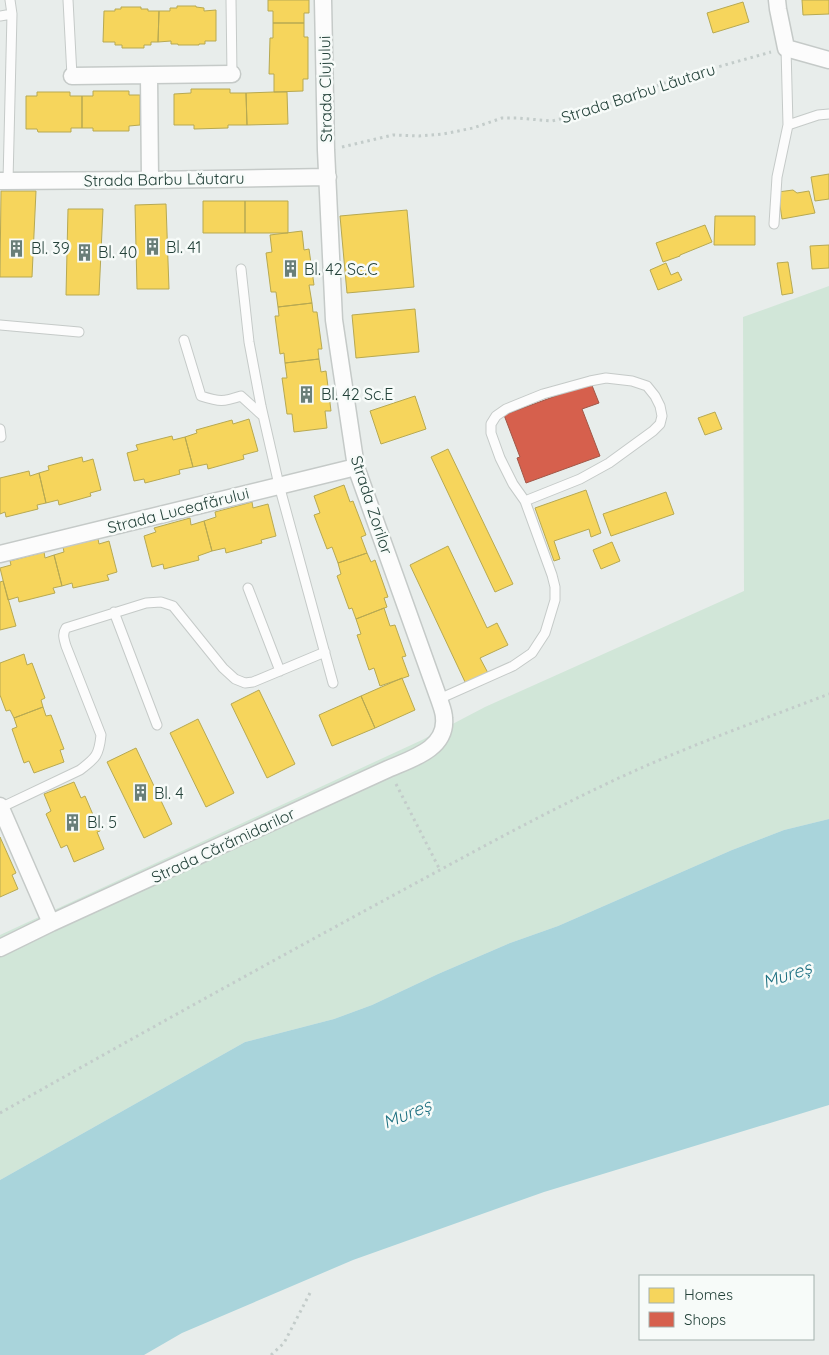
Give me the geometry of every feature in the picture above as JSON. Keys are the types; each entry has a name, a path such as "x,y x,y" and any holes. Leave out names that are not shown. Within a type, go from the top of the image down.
{"street":[{"name":"Strada Clujului","path":"323,0 328,177"},
{"path":"777,0 786,48 829,60"},
{"path":"72,76 232,74"},
{"path":"149,76 150,180"},
{"name":"Strada Barbu Lăutaru","path":"4,181 328,177"},
{"name":"Strada Zorilor","path":"328,177 334,320 356,467 440,699 444,718 442,735"},
{"name":"Strada Luceafărului","path":"0,554 356,467"},
{"name":"Strada Cărămidarilor","path":"0,948 388,769 418,757 429,750 442,735"},
{"path":"0,807 51,923"}],"lane":[{"path":"4,181 12,14 10,0"},
{"path":"68,0 72,76"},
{"path":"231,0 232,74"},
{"path":"0,16 12,14"},
{"path":"774,224 777,177 788,125 786,48"},
{"path":"788,125 829,114"},
{"path":"241,269 249,342 263,416 279,485 333,684"},
{"path":"0,325 79,332"},
{"path":"184,340 201,396 224,401 242,396 263,416"},
{"path":"440,699 513,666 532,653 544,633 555,600 552,574 525,500 513,484 494,441 491,424 496,416 506,409 542,394 590,381 606,378 632,380 647,386 655,396 662,416 660,424 653,431 602,467 580,479 525,500"},
{"path":"248,588 280,671"},
{"path":"0,807 80,770 92,762 100,750 101,735 66,646 64,632 66,628 146,603 161,602 173,606 223,668 235,679 245,683 253,682 325,652"},
{"path":"114,612 157,725"}],"path":[{"name":"Strada Barbu Lăutaru","path":"326,150 393,135 419,136 465,130 502,118 552,121 589,112 675,79 786,48"},
{"path":"0,1113 247,975 513,831 681,750 829,694"},
{"path":"388,769 440,870"},
{"path":"271,1355 284,1343 310,1292"}],"green space":[{"path":"829,286 829,819 784,830 732,850 558,926 510,943 438,974 372,1005 334,1019 245,1042 0,1180 0,935 422,740 485,707 744,591 743,317"}],"water":[{"name":"Mureș","path":"829,819 829,1105 544,1192 353,1260 182,1333 144,1355 0,1355 0,1180 245,1042 334,1019 372,1005 510,943 558,926 732,850 784,830"}],"building: Homes":[{"path":"268,0 309,0 309,13 304,13 304,23 273,23 273,11 268,11"},
{"path":"802,0 829,0 829,14 803,15"},
{"path":"743,2 749,22 713,33 707,13"},
{"path":"177,6 196,6 204,8 204,11 216,10 216,41 205,41 205,44 199,45 171,44 171,41 158,42 159,11 170,11 170,8 177,8"},
{"path":"121,7 141,7 141,9 148,9 148,11 159,11 158,42 144,45 144,48 122,48 122,45 115,45 115,42 103,42 104,11 115,11 115,9 121,9"},
{"path":"273,23 304,23 304,37 308,37 308,79 303,79 303,91 274,92 274,74 269,74 270,38 273,38"},
{"path":"191,89 230,89 230,93 246,93 247,125 228,125 228,128 194,129 194,125 174,125 174,94 191,93"},
{"path":"93,91 129,91 129,95 140,95 140,125 129,126 129,131 93,131 93,128 82,128 82,96 93,96"},
{"path":"37,92 70,92 70,96 82,96 82,128 71,128 71,132 38,132 37,129 26,129 26,96 37,96"},
{"path":"287,92 288,124 247,125 246,93"},
{"path":"829,174 829,199 815,201 811,177"},
{"path":"793,190 797,193 809,191 815,213 782,219 778,192"},
{"name":"Bl. 39","path":"1,191 36,191 32,277 0,277"},
{"path":"203,201 245,201 245,233 203,233"},
{"path":"245,201 288,201 288,233 245,233"},
{"name":"Bl. 41","path":"166,204 169,289 137,289 135,205"},
{"name":"Bl. 40","path":"68,209 103,209 99,295 66,295"},
{"path":"407,210 414,287 347,293 340,216"},
{"path":"715,216 755,216 755,245 714,245"},
{"path":"705,225 712,242 663,262 656,243"},
{"name":"Bl. 42 Sc.C","path":"302,231 304,250 309,249 314,285 309,285 312,303 278,307 276,292 271,292 266,253 272,252 270,235"},
{"path":"829,245 829,268 812,269 810,246"},
{"path":"788,262 793,293 782,295 777,263"},
{"path":"666,263 671,275 678,272 682,280 658,290 650,270"},
{"path":"312,303 313,312 317,312 322,349 318,349 319,359 285,363 284,353 280,354 275,316 279,316 278,307"},
{"path":"415,309 419,352 356,358 352,315"},
{"name":"Bl. 42 Sc.E","path":"319,359 321,372 326,371 331,411 325,411 327,428 294,432 292,414 287,414 282,378 287,378 285,363"},
{"path":"415,396 426,429 381,444 370,411"},
{"path":"715,412 722,429 705,435 698,418"},
{"path":"249,419 258,451 243,455 244,459 208,469 207,464 193,467 185,437 197,433 196,430 232,420 233,424"},
{"path":"172,436 173,440 185,437 193,467 179,470 180,474 145,483 144,479 134,481 127,453 138,450 136,445"},
{"path":"448,449 513,584 495,592 431,457"},
{"path":"82,457 83,462 93,459 101,490 90,493 91,496 59,505 58,500 46,503 39,473 49,470 48,466"},
{"path":"29,471 30,476 39,473 46,503 37,505 38,509 6,517 5,512 0,514 0,478"},
{"path":"344,485 350,502 353,501 366,535 361,537 367,553 338,563 332,547 327,549 314,515 320,513 314,496"},
{"path":"586,490 601,533 591,537 589,529 554,541 560,559 554,561 535,508"},
{"path":"666,492 674,514 611,536 603,514"},
{"path":"252,502 253,508 268,504 276,536 261,540 262,543 226,553 225,548 212,551 204,521 216,517 215,512"},
{"path":"190,518 191,525 204,521 212,551 198,556 199,560 164,569 163,564 152,567 144,536 156,532 154,528"},
{"path":"98,539 99,544 109,541 117,572 107,575 109,580 73,588 72,583 62,586 54,555 64,552 63,547"},
{"path":"612,542 620,561 601,569 593,550"},
{"path":"448,546 487,628 497,623 508,645 480,658 488,673 466,684 410,565"},
{"path":"44,552 45,558 54,555 62,586 53,588 55,593 19,602 18,597 8,600 0,568 11,565 10,561"},
{"path":"367,553 371,562 375,560 388,597 384,598 387,607 356,619 352,608 349,609 337,576 341,574 338,563"},
{"path":"3,581 16,626 0,630 0,582"},
{"path":"384,608 390,626 395,625 406,656 402,657 409,676 380,686 374,668 369,670 357,635 361,634 356,619"},
{"path":"24,654 27,665 32,663 45,698 41,700 43,707 14,718 10,710 6,711 0,695 0,663"},
{"path":"402,678 415,710 375,728 361,696"},
{"path":"259,690 295,764 267,778 231,704"},
{"path":"361,696 375,728 332,746 319,715"},
{"path":"43,707 46,716 51,715 64,749 60,750 64,762 34,773 29,761 24,763 12,729 17,727 14,718"},
{"path":"198,719 234,793 206,807 170,733"},
{"name":"Bl. 4","path":"136,748 172,824 144,838 107,762"},
{"name":"Bl. 5","path":"74,782 81,798 85,796 100,831 97,832 104,849 74,862 67,845 61,848 46,814 51,811 44,794"},
{"path":"0,837 16,873 12,875 18,889 0,897"}],"building: Shops":[{"path":"591,383 599,403 582,409 600,456 526,483 517,458 520,457 504,415"}],"place":[{"name":"Bl. 41","path":"152,247"},
{"name":"Bl. 39","path":"17,248"},
{"name":"Bl. 40","path":"84,252"},
{"name":"Bl. 42 Sc.C","path":"290,269"},
{"name":"Bl. 42 Sc.E","path":"307,394"},
{"name":"Bl. 4","path":"140,793"},
{"name":"Bl. 5","path":"73,822"}]}
